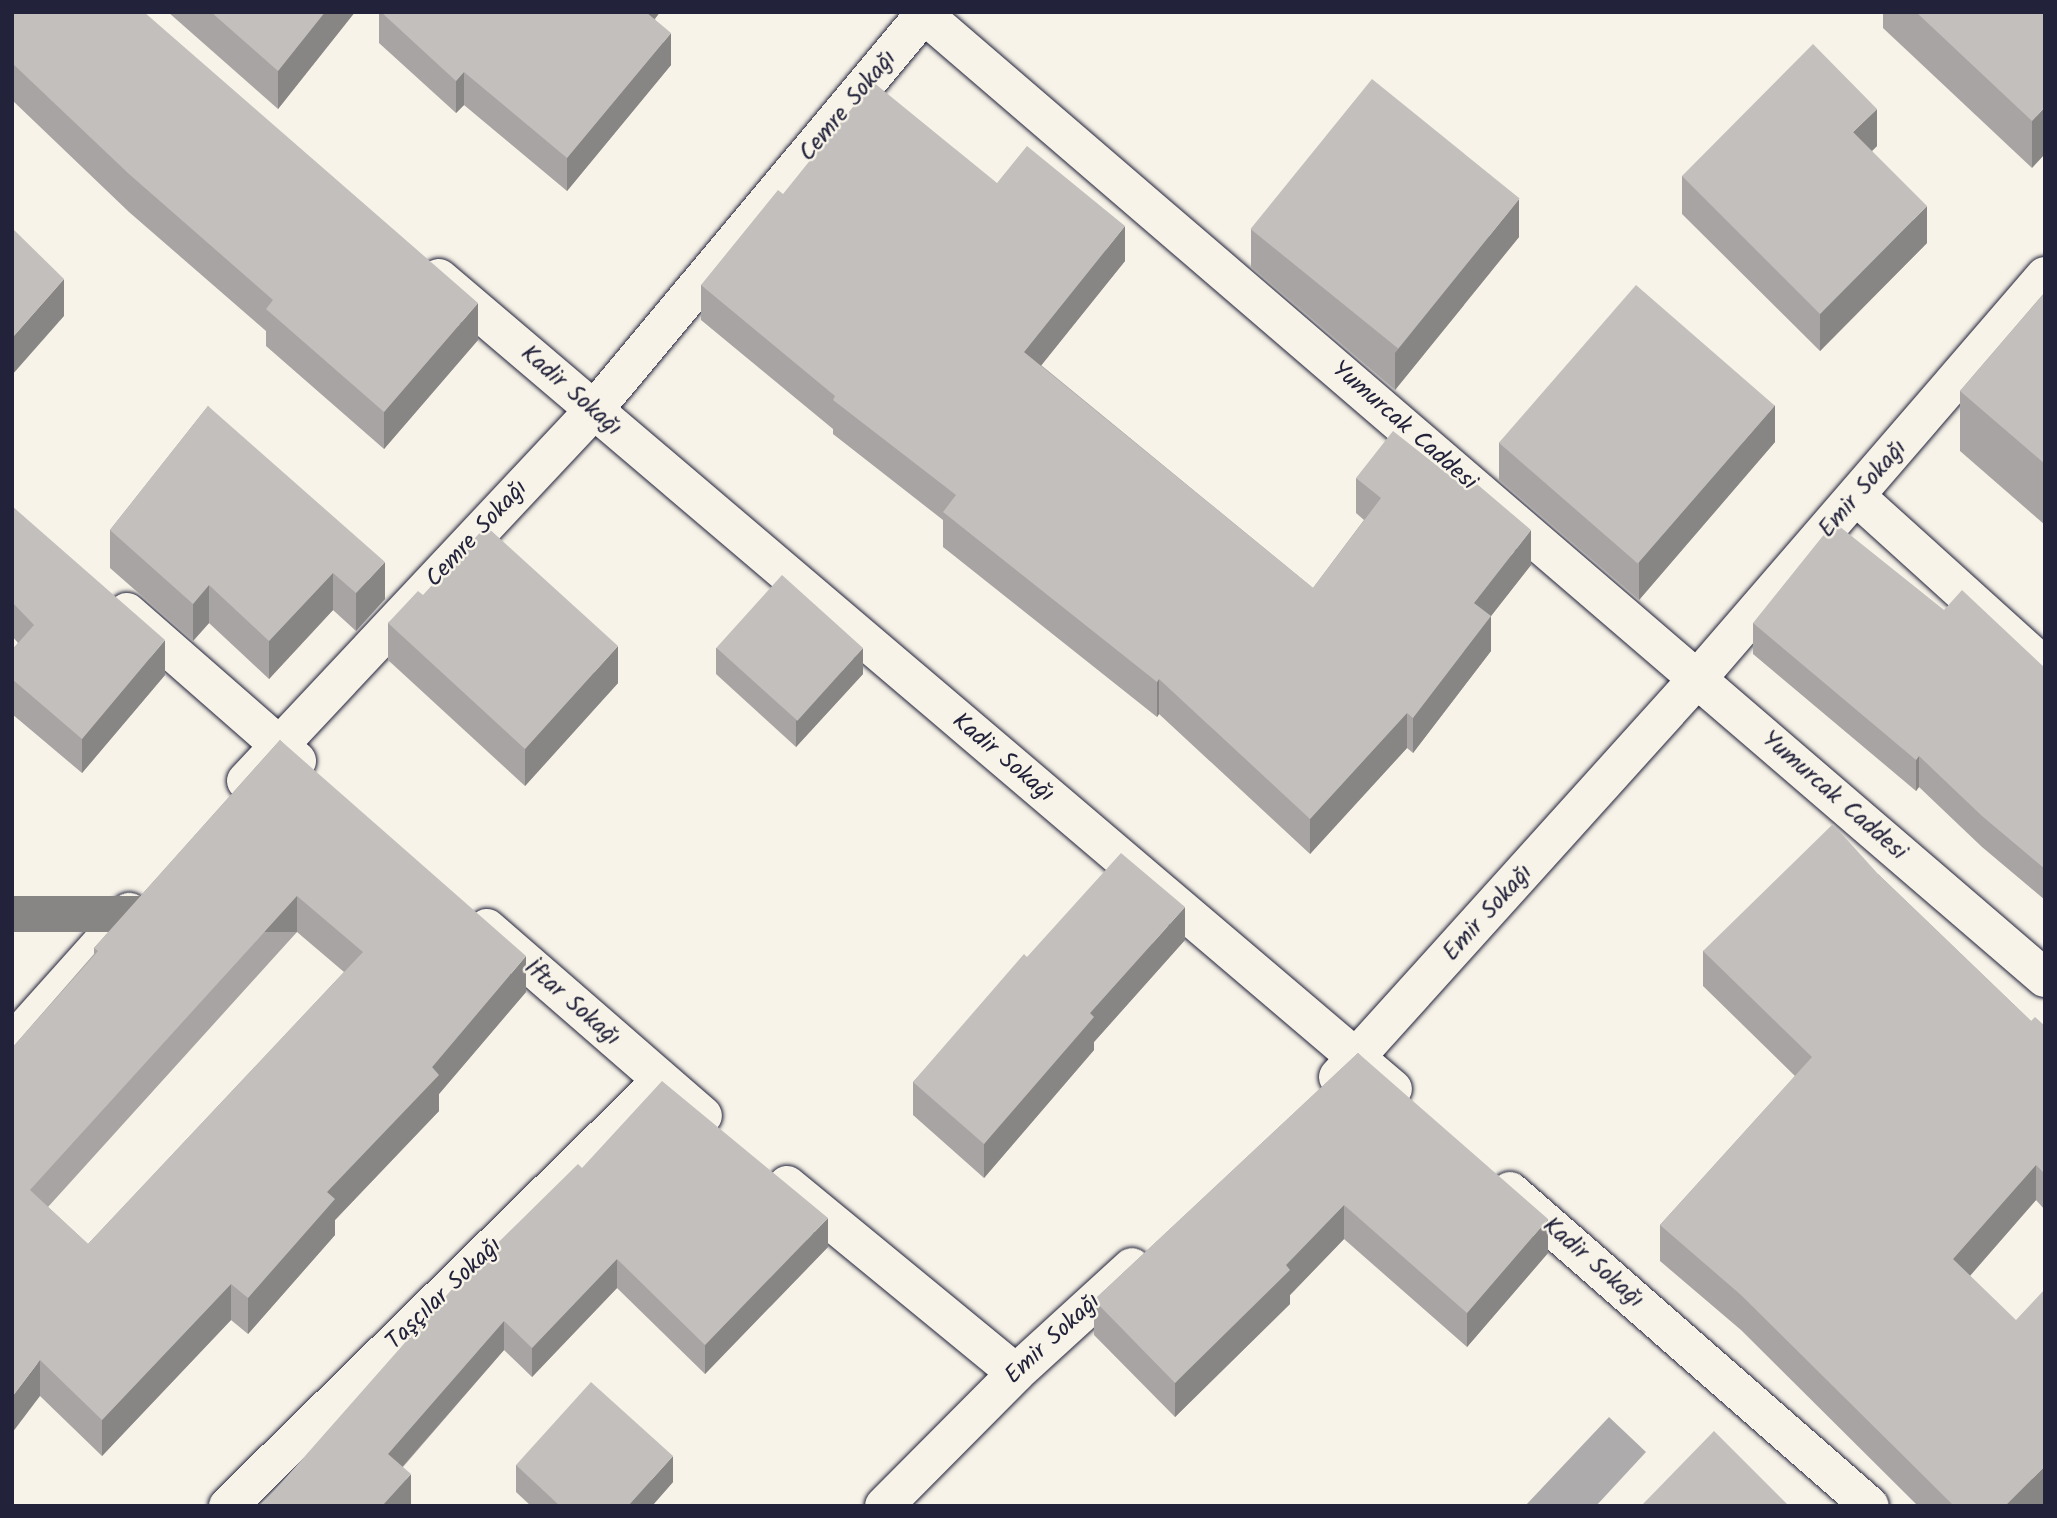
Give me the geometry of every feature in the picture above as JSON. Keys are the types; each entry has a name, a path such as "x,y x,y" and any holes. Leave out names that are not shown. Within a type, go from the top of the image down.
{"street":[{"name":"Cemre Sokağı","path":"223,807 278,745 593,411 924,13"},
{"name":"Yumurcak Caddesi","path":"924,13 2045,978"},
{"name":"Kadir Sokağı","path":"416,257 593,411 1420,1113"},
{"name":"Emir Sokağı","path":"1308,1105 1358,1058 1698,678 2045,276"},
{"path":"1857,497 2045,667"},
{"path":"104,592 320,781"},
{"path":"12,1043 150,889"},
{"name":"İftar Sokağı","path":"464,909 661,1081 1016,1373"},
{"name":"Taşçılar Sokağı","path":"228,1506 661,1081"},
{"name":"Kadir Sokağı","path":"1483,1167 1870,1506"},
{"name":"Emir Sokağı","path":"884,1506 1016,1373 1157,1243"}],"shaded area":[{"path":"1609,1417 1646,1452 1596,1506 1525,1506"}],"building":[{"path":"12,12 144,12 478,303 384,412 266,309 273,300 129,174 12,63"},
{"path":"211,12 325,12 278,71"},
{"path":"381,12 646,12 671,33 567,158 464,72 456,81"},
{"path":"1916,12 2045,12 2045,107 2032,121"},
{"path":"1813,44 1877,109 1853,132 1927,206 1820,314 1682,176"},
{"path":"1372,79 1520,199 1398,349 1251,229"},
{"path":"873,82 997,183 1027,146 1125,226 1024,352 1313,588 1381,498 1356,478 1393,431 1464,487 1471,479 1531,530 1474,603 1491,616 1413,718 1407,713 1310,819 1159,679 1157,682 943,512 956,495 833,400 835,396 701,285 778,190 783,194"},
{"path":"12,228 64,279 12,338"},
{"path":"1636,285 1775,406 1638,563 1499,443"},
{"path":"2045,292 2045,464 1960,391"},
{"path":"208,406 385,562 356,593 333,573 269,641 209,585 193,604 110,530"},
{"path":"12,506 165,640 82,739 12,679 12,650 34,625 12,602"},
{"path":"1834,522 1944,610 1962,590 2045,668 2045,869 1982,816 1919,756 1916,760 1753,623"},
{"path":"486,526 618,646 525,749 388,623 418,591 423,595"},
{"path":"782,575 863,648 797,721 716,648"},
{"path":"280,740 526,956 432,1067 439,1075 327,1192 335,1199 248,1298 231,1284 102,1420 40,1360 12,1397 12,1048 98,951 94,948","holes":["297,896 363,952 88,1244 30,1190"]},
{"path":"1833,824 1878,874 2031,1021 2035,1017 2045,1026 2045,1174 2036,1165 1953,1259 2016,1320 2045,1289 2045,1466 2005,1506 1954,1506 1741,1295 1660,1225 1812,1057 1703,951"},
{"path":"1121,853 1185,907 1090,1013 1094,1017 984,1144 913,1082 1024,954 1027,957"},
{"path":"1358,1053 1548,1219 1467,1313 1344,1205 1286,1265 1290,1270 1175,1383 1094,1300"},
{"path":"662,1081 828,1218 705,1345 617,1259 532,1348 504,1321 388,1454 411,1474 382,1506 261,1506 461,1279 578,1164 582,1168"},
{"path":"591,1382 673,1456 628,1506 560,1506 516,1465"},
{"path":"1714,1431 1789,1506 1641,1506"}]}
